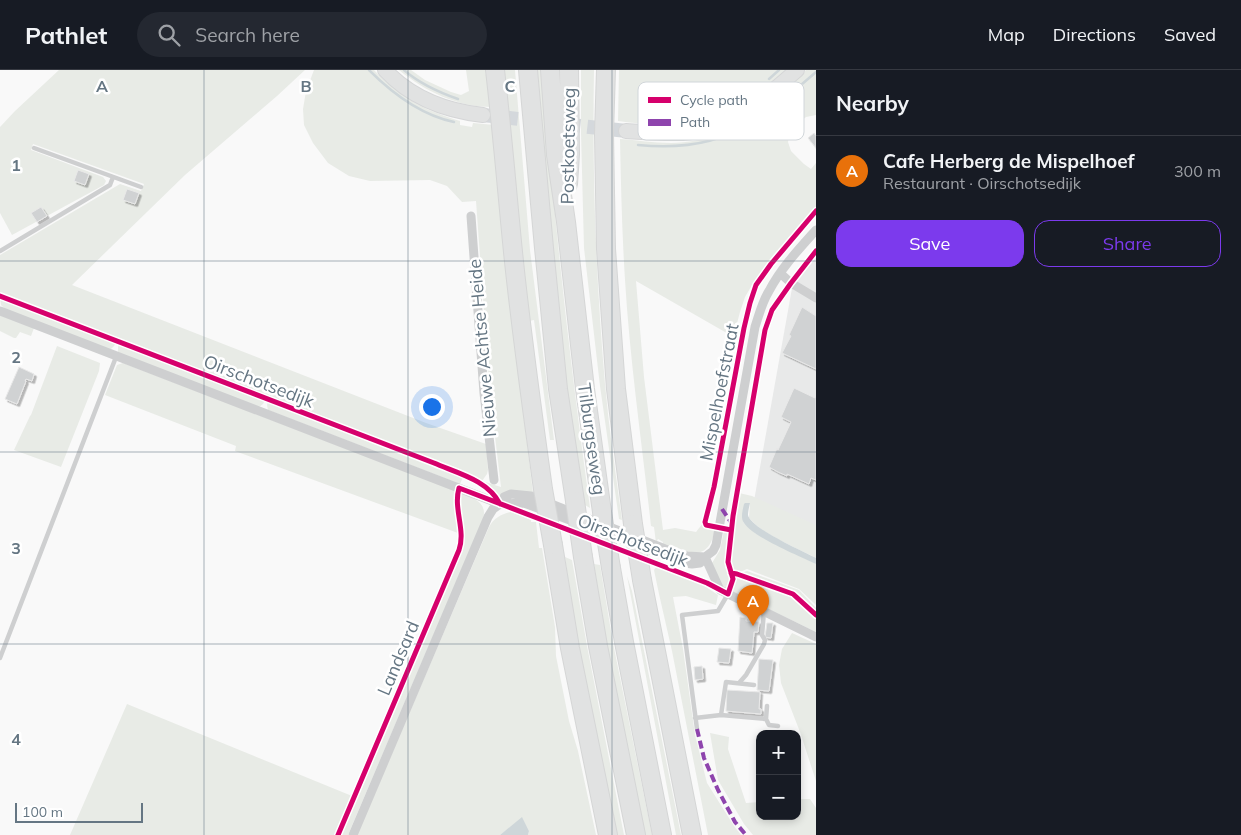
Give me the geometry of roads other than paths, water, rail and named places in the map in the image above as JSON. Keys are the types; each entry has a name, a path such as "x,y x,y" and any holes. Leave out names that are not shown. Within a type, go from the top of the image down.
{"highway":[{"path":"496,70 517,288 543,489 570,648 608,835"},
{"name":"Tilburgseweg","path":"528,70 558,389 598,646 636,835"},
{"name":"Tilburgseweg","path":"550,70 556,155 602,512 624,642 662,835"},
{"name":"Postkoetsweg","path":"566,222 570,154 570,70"},
{"name":"Tilburgseweg","path":"606,70 604,134 606,249 616,389 642,580 692,835"}],"street":[{"path":"385,70 401,84 434,104 484,116"},
{"path":"783,82 798,70"},
{"path":"626,131 638,132"},
{"name":"Nieuwe Achtse Heide","path":"471,216 484,393 494,480"},
{"name":"Mispelhoefstraat","path":"705,557 713,551 716,545 754,327 768,292 780,273 795,252 816,230"},
{"path":"780,273 791,283 816,298"},
{"name":"Oirschotsedijk","path":"0,312 500,504 504,497 511,494 531,496 665,549 687,556 705,557"},
{"name":"Landsard","path":"354,835 488,517 500,504"},
{"path":"705,557 724,592 816,637"}],"lane":[{"path":"34,148 141,187"},
{"path":"0,251 110,185 113,177"},
{"path":"0,658 116,356"},
{"path":"697,729 682,615 718,611 724,592"},
{"path":"739,683 746,675 764,644 765,640 762,635 764,611"},
{"path":"721,715 726,682 754,685"},
{"path":"767,706 766,719 769,725 778,726"},
{"path":"696,718 721,715 766,719"}],"waterway":[{"path":"369,70 398,95 419,109 454,122"},
{"path":"404,70 429,87 458,99"},
{"path":"769,79 779,70"},
{"path":"804,82 816,72"},
{"path":"638,145 676,146 713,140"}],"tunnel":[{"path":"483,115 626,131"}],"place":[{"name":"Cafe Herberg de Mispelhoef","path":"753,626"}]}
